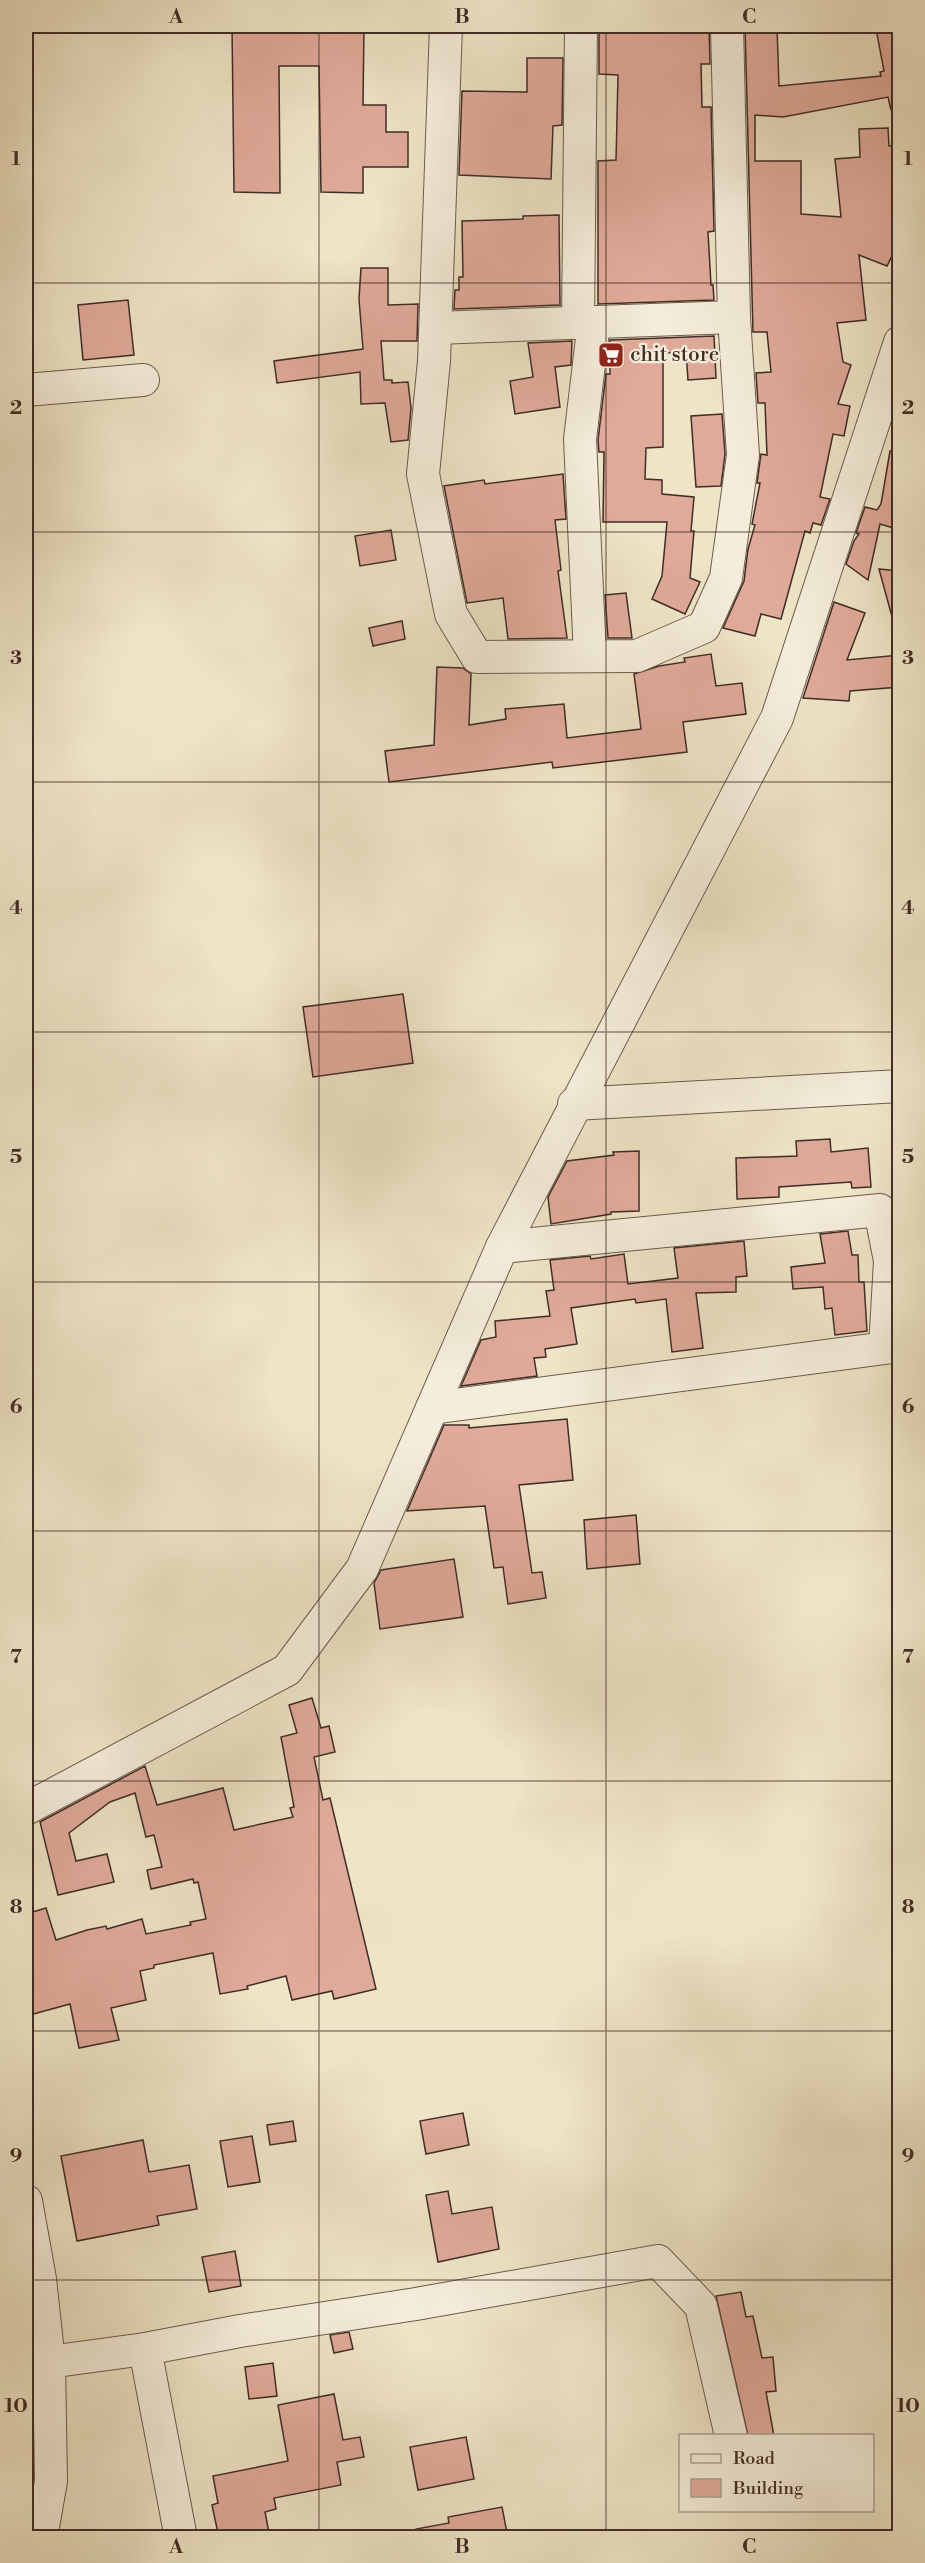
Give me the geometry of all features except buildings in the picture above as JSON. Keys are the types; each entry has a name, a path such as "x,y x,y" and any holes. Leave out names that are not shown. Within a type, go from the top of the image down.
{"street":[{"path":"446,26 436,328 423,474 451,614 477,657 637,656 704,627 726,578 743,455 734,316 727,26"},
{"path":"581,26 586,322 580,439 590,656"},
{"path":"436,328 734,316"},
{"path":"26,1809 287,1670 362,1569 502,1247 574,1104 777,718 900,342"},
{"path":"26,390 143,380"},
{"path":"574,1104 900,1086"},
{"path":"432,1408 885,1348 890,1261 880,1210 502,1247"},
{"path":"26,2201 40,2278 49,2362 51,2481 41,2538"},
{"path":"49,2362 145,2349 240,2331 427,2302 658,2260 701,2306 731,2434"},
{"path":"145,2349 181,2538"}],"place":[{"name":"chit store","path":"611,355"}]}
